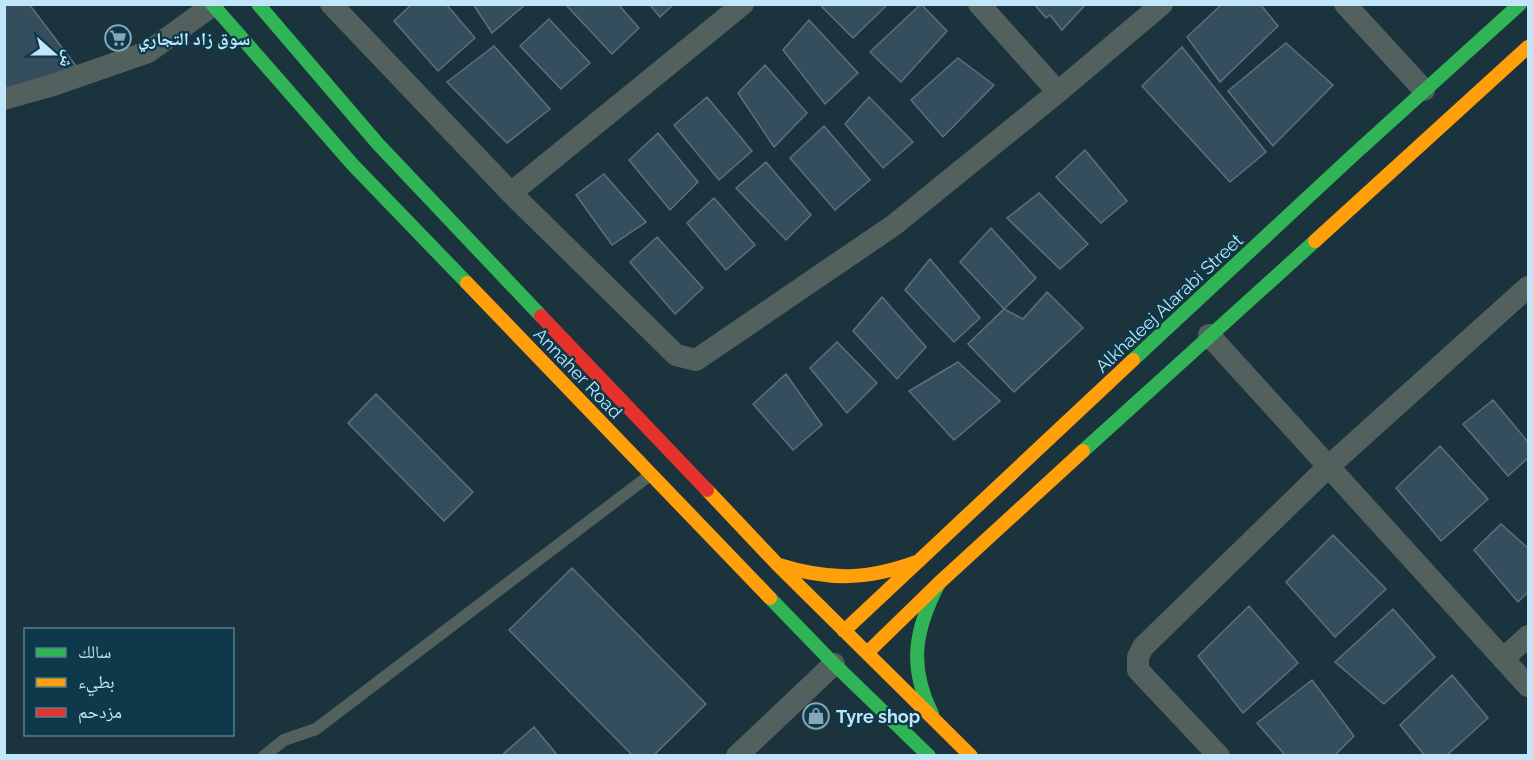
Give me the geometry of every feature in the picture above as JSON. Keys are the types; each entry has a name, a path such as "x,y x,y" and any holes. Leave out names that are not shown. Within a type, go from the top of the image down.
{"main road":[{"name":"Annaher Road","path":"258,4 378,144 778,565 971,756"},
{"name":"Alkhaleej Alarabi Street","path":"844,631 1520,4"},
{"name":"Annaher Road","path":"212,5 353,165 834,664 929,756"},
{"path":"867,653 939,583 1209,335 1528,47"},
{"path":"778,565 801,573 849,578 874,576 919,561"},
{"path":"939,583 927,605 919,629 916,654 918,680 926,704 939,726"}],"street":[{"path":"511,193 743,4"},
{"path":"979,4 1058,92"},
{"path":"337,7 511,193 676,355 696,360 876,238 1058,92 1162,4"},
{"path":"1345,4 1425,90"},
{"path":"4,99 50,86 148,51 212,5"},
{"path":"1219,756 1138,670 1138,657 1143,647 1328,467 1528,287"},
{"path":"1209,335 1528,686"},
{"path":"1503,659 1528,636"},
{"path":"737,756 834,664"}],"lane":[{"path":"264,756 284,740 316,729 651,474"}],"building":[{"path":"4,4 29,4 76,66 4,96"},
{"path":"412,4 446,4 475,38 438,71 394,21"},
{"path":"473,4 526,4 492,33"},
{"path":"618,4 639,28 612,54 566,5"},
{"path":"649,4 674,4 660,17"},
{"path":"824,4 888,4 853,38 822,7"},
{"path":"921,4 947,31 901,82 870,52"},
{"path":"1034,4 1086,4 1062,30 1050,15 1046,18"},
{"path":"1222,4 1260,4 1278,26 1220,82 1187,37"},
{"path":"549,19 590,63 561,89 520,46"},
{"path":"809,20 858,73 825,104 783,50"},
{"path":"1286,43 1333,85 1273,146 1228,91"},
{"path":"494,46 550,109 507,143 447,82"},
{"path":"1182,47 1266,152 1230,182 1142,86"},
{"path":"958,58 994,85 943,137 911,100"},
{"path":"765,65 807,113 774,147 738,93"},
{"path":"707,97 752,151 719,180 674,125"},
{"path":"869,97 913,142 883,168 845,124"},
{"path":"824,126 870,180 835,210 790,158"},
{"path":"658,133 698,182 670,210 629,160"},
{"path":"1085,150 1127,201 1101,223 1056,177"},
{"path":"766,162 811,215 786,240 736,188"},
{"path":"604,174 646,222 612,245 576,195"},
{"path":"1039,193 1088,244 1060,269 1007,218"},
{"path":"714,198 755,245 726,270 687,223"},
{"path":"991,228 1036,278 1004,309 960,262"},
{"path":"657,237 703,288 675,314 630,262"},
{"path":"930,259 980,318 954,342 905,290"},
{"path":"1047,292 1083,328 1014,392 968,344 1004,309 1023,319"},
{"path":"882,297 926,347 897,379 853,331"},
{"path":"837,342 877,383 847,413 810,368"},
{"path":"958,362 1000,401 954,440 909,391"},
{"path":"786,374 822,425 793,450 753,404"},
{"path":"376,394 473,492 444,521 348,423"},
{"path":"1493,400 1528,442 1528,458 1508,476 1463,424"},
{"path":"1440,446 1488,499 1441,541 1396,488"},
{"path":"1501,524 1528,548 1528,592 1518,602 1474,550"},
{"path":"1333,535 1386,589 1335,637 1286,582"},
{"path":"572,568 706,704 653,756 633,756 509,630"},
{"path":"1249,606 1298,663 1243,713 1198,656"},
{"path":"1393,609 1435,657 1384,704 1335,662"},
{"path":"1452,675 1488,718 1446,756 1425,756 1400,725"},
{"path":"1312,680 1354,736 1334,756 1286,756 1257,723"},
{"path":"534,727 558,756 501,756"}],"traffic: fast":[{"path":"212,4 353,165 467,283"},
{"path":"258,4 378,144 541,316"},
{"path":"1133,360 1520,4"},
{"path":"1083,451 1315,241"},
{"path":"932,714 924,696 917,664 924,616 939,583"},
{"path":"770,598 929,756"}],"traffic: slow":[{"path":"1315,241 1528,47"},
{"path":"467,283 770,598"},
{"path":"844,631 1133,360"},
{"path":"867,653 939,583 1083,451"},
{"path":"707,490 778,565 971,756"},
{"path":"779,565 816,574 849,576 883,572 919,561"}],"traffic: jam":[{"path":"541,316 707,490"}],"place":[{"name":"سوق زاد التجاري","path":"118,38"},
{"name":"Tyre shop","path":"816,716"}]}
